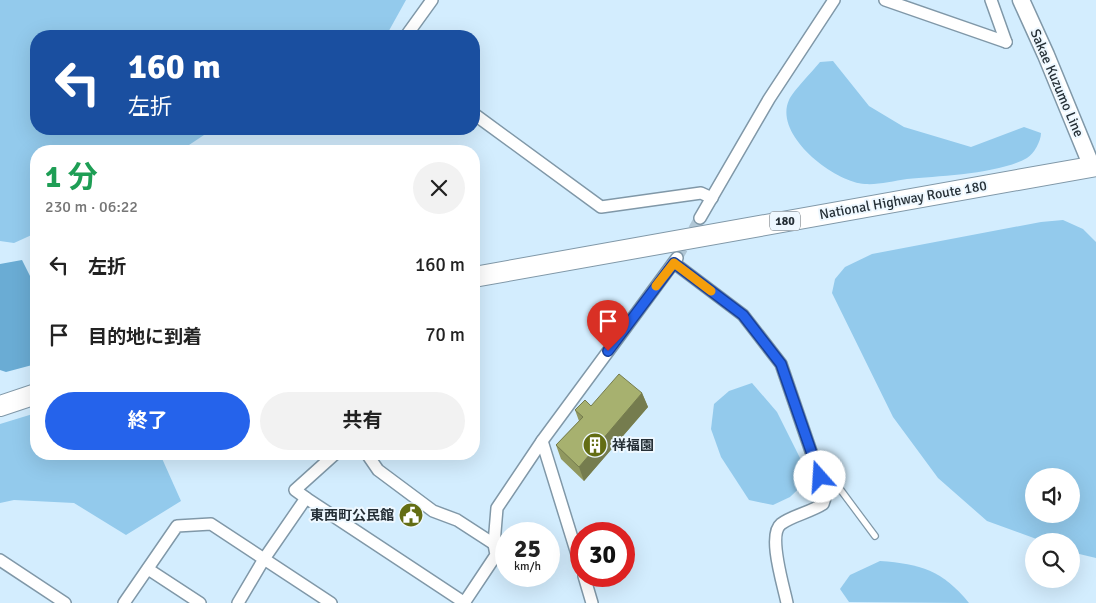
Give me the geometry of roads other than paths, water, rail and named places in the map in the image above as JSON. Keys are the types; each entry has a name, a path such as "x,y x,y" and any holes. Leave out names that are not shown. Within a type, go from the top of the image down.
{"highway":[{"name":"National Highway Route 180","path":"480,276 1094,167"},
{"path":"0,406 30,396"}],"main road":[{"name":"Sakae Kuzumo Line","path":"1021,0 1094,167"}],"street":[{"path":"410,30 432,0"},
{"path":"700,218 769,99 834,0"},
{"path":"886,0 1006,42 991,0"},
{"path":"480,118 602,208 701,193 712,198"},
{"path":"328,460 295,490 465,603 496,555 494,544 497,508 542,441 676,260 743,315 781,364 826,495 823,504 781,524 776,532 776,549 787,603"},
{"path":"542,441 570,531"},
{"path":"371,460 378,470 433,511 457,520 494,544"},
{"path":"238,603 264,559 306,498"},
{"path":"124,603 176,526 211,524 331,603"},
{"path":"0,560 65,603"},
{"path":"148,569 200,603"},
{"path":"587,587 592,603"}],"lane":[{"path":"826,495 840,489 875,536"}],"tunnel":[{"path":"677,258 700,218"}],"place":[{"name":"祥福園","path":"595,445"},
{"name":"東西町公民館","path":"411,515"}]}
